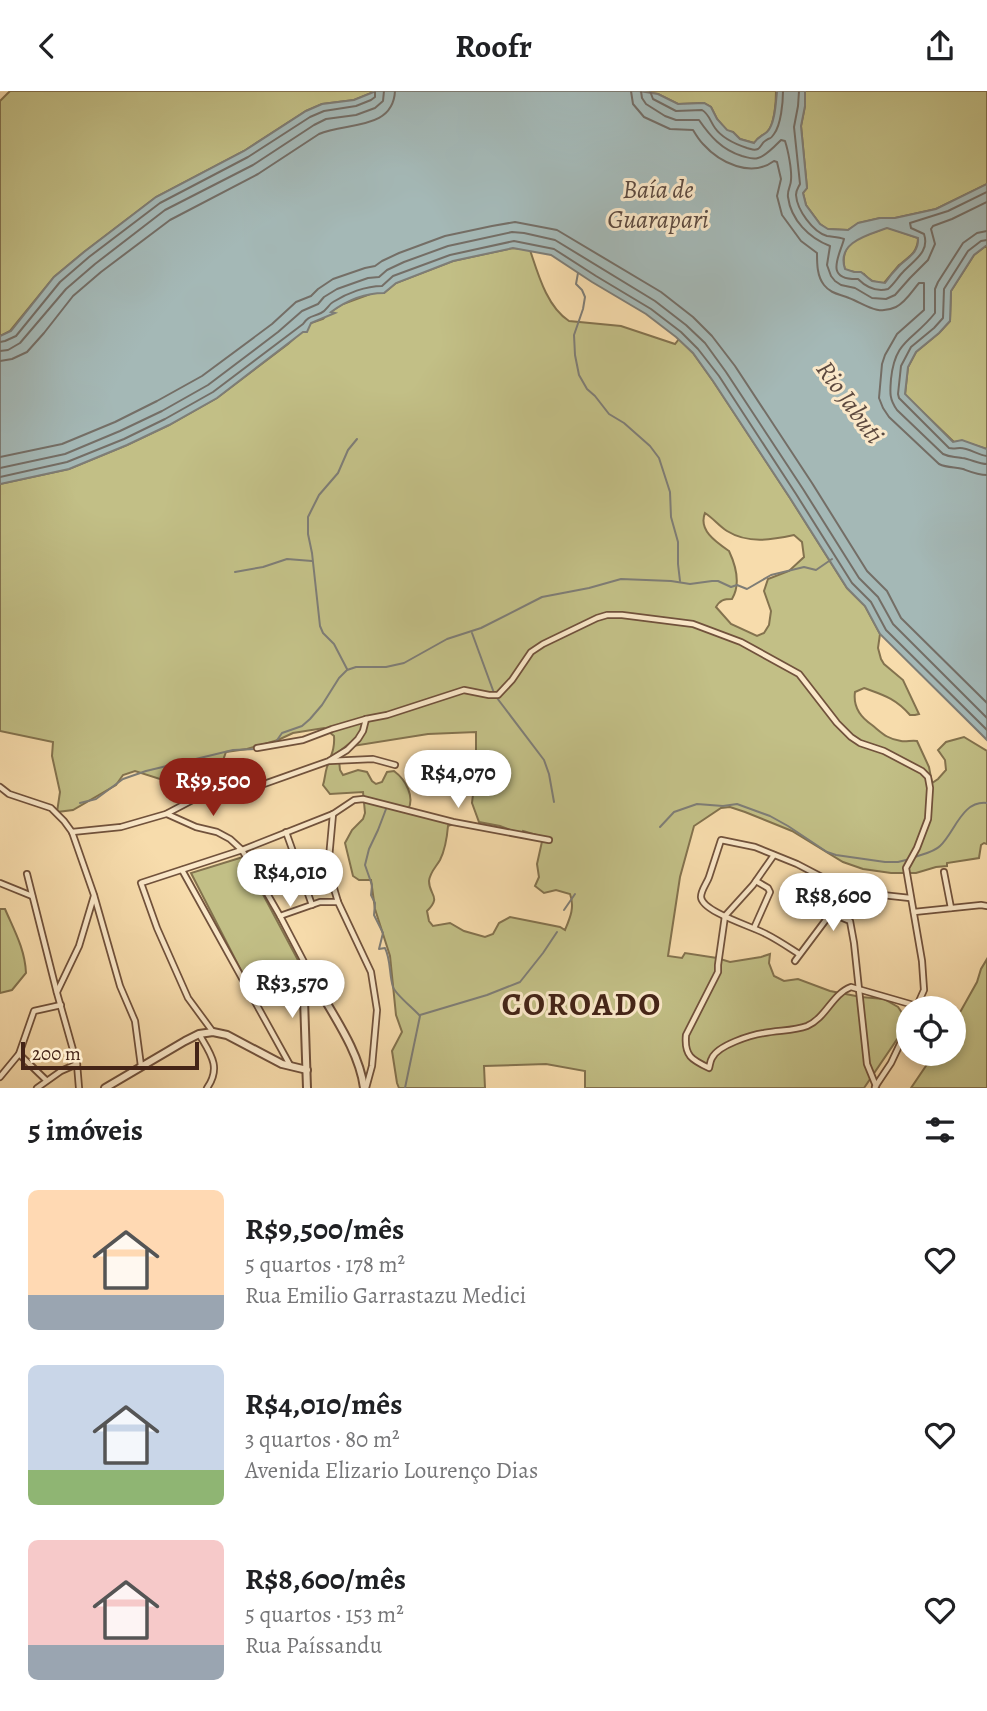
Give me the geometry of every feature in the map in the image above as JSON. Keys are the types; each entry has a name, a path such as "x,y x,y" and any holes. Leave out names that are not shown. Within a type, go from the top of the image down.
{"street":[{"path":"257,748 303,740 464,690 498,695 531,652 607,615 693,624 741,642 799,674 851,737 884,751 922,771 928,777 928,819 906,868 922,961 924,990 922,996"},
{"path":"72,832 121,827 166,814 204,794 250,789 329,761 358,739 366,719"},
{"path":"329,761 373,759 395,765"},
{"path":"0,787 9,794 51,808 72,832 94,895 120,986 135,1021 141,1067"},
{"path":"213,1032 188,998 157,928 141,883 242,850 333,814 354,800 363,799 453,822 549,840"},
{"path":"166,814 196,827 217,832 242,850 354,1054 365,1088"},
{"path":"333,814 330,875 338,902 371,972 377,1010 372,1066 365,1088"},
{"path":"286,832 312,905"},
{"path":"799,954 703,902 701,896 721,840 755,846 843,888 910,898"},
{"path":"774,855 756,881 725,916 718,972 686,1035 685,1047 689,1055 709,1068 712,1056 718,1051 751,1035 805,1027 814,1022 844,989 851,987 896,1001"},
{"path":"182,870 290,1067"},
{"path":"944,872 951,908"},
{"path":"27,874 77,1064 79,1088"},
{"path":"754,928 770,892 756,881"},
{"path":"0,883 33,896"},
{"path":"795,961 831,913 843,888"},
{"path":"57,993 79,946 94,895"},
{"path":"279,916 320,902 338,902"},
{"path":"914,912 987,906"},
{"path":"831,913 850,921 867,1064 876,1087"},
{"path":"307,1088 304,999 307,989 314,981"},
{"path":"0,1077 19,1054 34,1011 61,1005"},
{"path":"105,1088 185,1041 199,1034 213,1032 227,1035 282,1064 307,1070"},
{"path":"199,1034 213,1060 213,1078 207,1088"},
{"path":"876,1087 896,1052"},
{"path":"19,1054 46,1080"},
{"path":"37,1088 61,1071 77,1064"}],"shaded area":[{"path":"10,91 376,91 354,100 322,104 306,111 244,151 156,197 54,277 10,331 0,336 0,101"},
{"path":"639,91 776,91 772,124 754,143 727,131 711,107 704,103 678,104 658,94"},
{"path":"805,91 987,91 987,184 936,209 859,223 848,230 827,229 806,205 803,193 807,188 801,126"},
{"path":"887,227 918,238 912,254 884,283 873,281 864,274 845,270 845,254 850,244"},
{"path":"987,245 987,449 962,441 954,442 905,395 908,367 916,352 950,321 951,291 974,255"},
{"path":"513,248 530,250 549,299 569,321 621,326 675,344 679,339 713,381 847,588 865,606 880,634 878,648 881,659 903,680 919,714 910,715 894,701 864,688 855,692 856,706 861,715 888,737 901,741 917,741 929,767 932,783 946,770 945,760 938,750 946,742 964,737 987,751 987,844 981,845 979,858 947,863 947,866 916,873 891,873 863,869 843,862 792,831 730,807 721,808 694,826 680,877 668,956 682,958 685,953 730,962 770,954 769,963 774,976 784,981 798,979 830,991 884,999 896,1006 896,1041 864,1088 585,1088 585,1071 546,1064 484,1066 485,1088 399,1088 392,1051 402,1032 396,1015 390,956 375,909 371,880 359,880 353,876 345,843 352,830 363,819 363,792 330,794 323,785 334,736 324,728 293,733 247,749 226,752 215,771 200,778 172,777 163,780 135,771 123,775 116,785 73,810 57,812 60,792 52,756 53,742 0,731 0,484 69,469 169,425 217,398 311,323 323,319 343,304 373,293 384,293 396,283 453,261","holes":["705,513 727,531 751,539 794,535 802,542 804,557 789,571 768,579 764,591 771,611 769,625 764,633 757,636 731,624 716,607 722,600 732,599 736,575 729,551 706,530 703,519","476,732 479,770 472,803 479,822 543,837 537,864 539,877 535,886 544,893 556,890 570,894 572,908 565,930 510,917 499,923 493,934 485,937 464,931 450,923 433,926 427,911 434,902 429,881 443,852 448,826 455,823 408,810 408,789 394,771 387,772 382,782 376,784 367,772 358,770 343,775 339,760 332,757 350,743 353,746 428,734"]},
{"path":"243,857 299,962 250,988 191,873"},
{"path":"0,909 5,909 19,940 26,973 12,990 0,993"},
{"path":"987,959 987,1088 911,1088 926,1066 966,1066 966,1002"}],"water":[{"name":"Baía de Guarapari","path":"376,91 639,91 658,94 678,104 704,103 711,107 727,130 740,139 754,143 770,129 777,91 805,91 801,126 807,188 803,193 806,205 820,224 828,229 848,230 858,223 936,209 987,184 987,245 974,255 951,291 950,321 916,352 908,367 905,394 953,442 962,440 987,449 987,740 880,634 865,606 847,588 693,353 646,314 551,255 513,248 453,261 396,283 384,293 356,298 331,312 335,313 311,323 307,332 303,332 217,398 169,425 69,469 0,484 0,336 11,331 54,277 156,197 244,151 306,111 322,104 354,100","holes":["887,228 918,238 915,251 885,283 872,281 861,272 845,269 845,252 863,237"]}],"waterway":[{"path":"578,273 576,284 585,297 574,335 579,375 587,389 609,414 624,423 650,446 659,458 670,492 671,517 678,542 680,581"},
{"path":"347,669 334,644 320,626 308,517 319,495 338,473 348,450 357,439"},
{"path":"235,572 287,559 312,561"},
{"path":"275,743 282,733 302,726 310,719 347,670 404,663 447,639 481,628 542,597 621,579 690,584 718,581 731,587 737,585 747,589 771,575 804,567 816,570 832,559"},
{"path":"472,633 494,693"},
{"path":"497,698 544,760 554,802"},
{"path":"80,803 96,799 123,779 146,771 233,750 257,749"},
{"path":"915,857 940,846 971,806 987,803"},
{"path":"660,827 674,812 697,804 737,804 770,816 836,855 885,862 910,859"},
{"path":"386,809 365,865 372,885 374,915 383,933 379,949 385,948 387,953 394,990 420,1016 405,1088"},
{"path":"564,910 575,894"},
{"path":"420,1015 520,982 557,932"}],"district":[{"name":"COROADO","path":"582,1004"}],"water label":[{"name":"Rio Jabuti","path":"850,402"}]}
